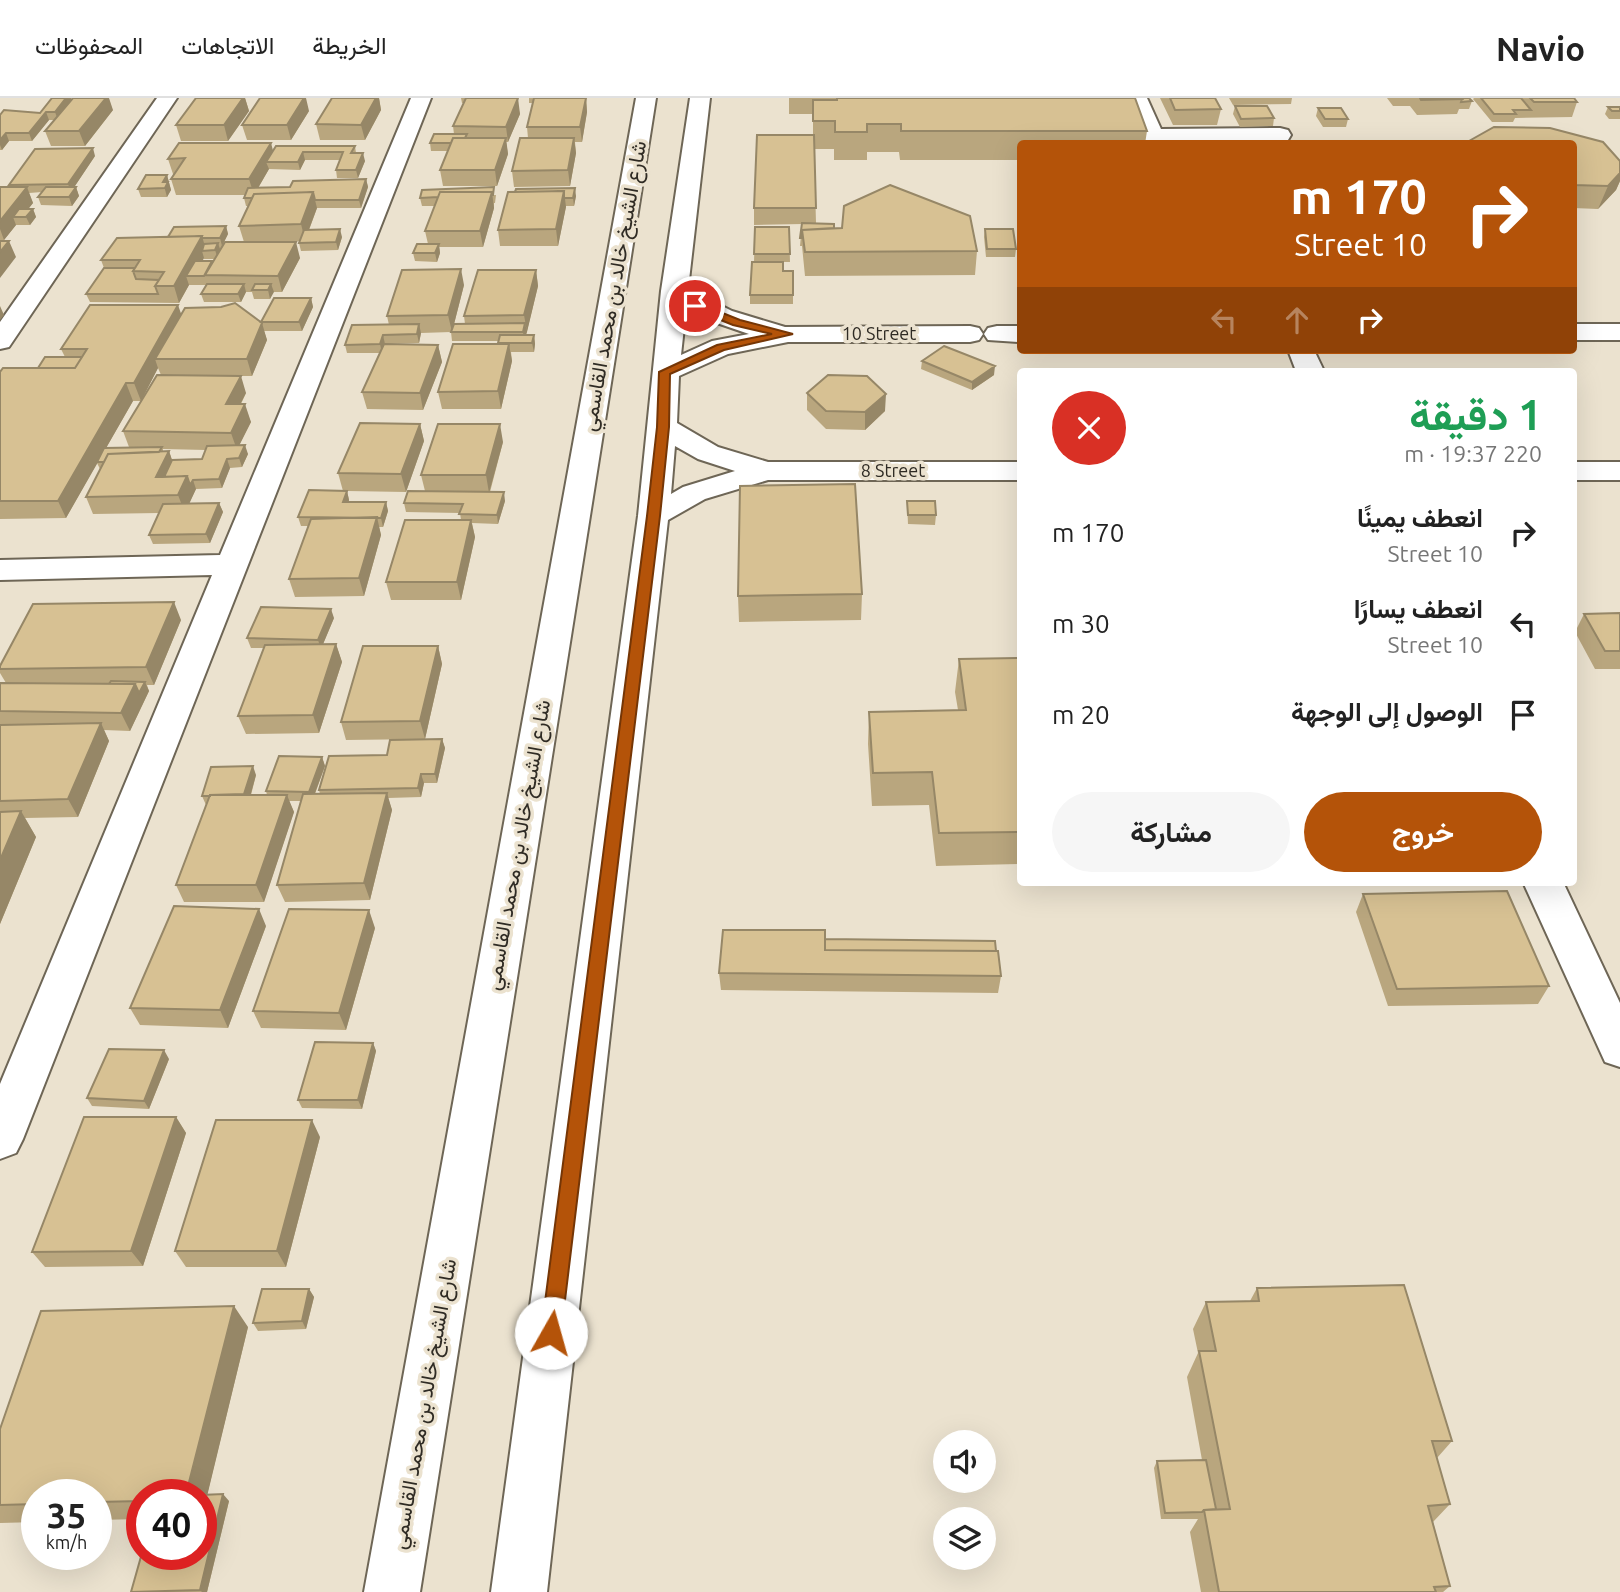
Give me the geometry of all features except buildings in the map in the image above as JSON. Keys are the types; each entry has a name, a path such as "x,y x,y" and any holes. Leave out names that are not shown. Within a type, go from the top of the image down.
{"street":[{"path":"0,341 167,98"},
{"path":"0,1139 421,98"},
{"name":"شارع الشيخ خالد بن محمد القاسمي","path":"392,1592 646,98"},
{"path":"519,1592 653,516 663,427 665,372 700,98"},
{"path":"1137,98 1154,140 1280,136"},
{"name":"10 Street","path":"674,292 721,318 788,334"},
{"path":"1577,332 1620,332"},
{"name":"10 Street","path":"665,372 721,347 788,334 996,334"},
{"name":"8 Street","path":"663,427 708,453 766,471"},
{"name":"8 Street","path":"653,516 694,493 766,471 1017,471"},
{"path":"1577,471 1620,471"},
{"path":"0,570 231,565"},
{"path":"1545,886 1620,1049"}],"route":[{"path":"551,1333 653,516 663,427 665,372 691,358 721,347 788,334 737,323 695,306"}]}
